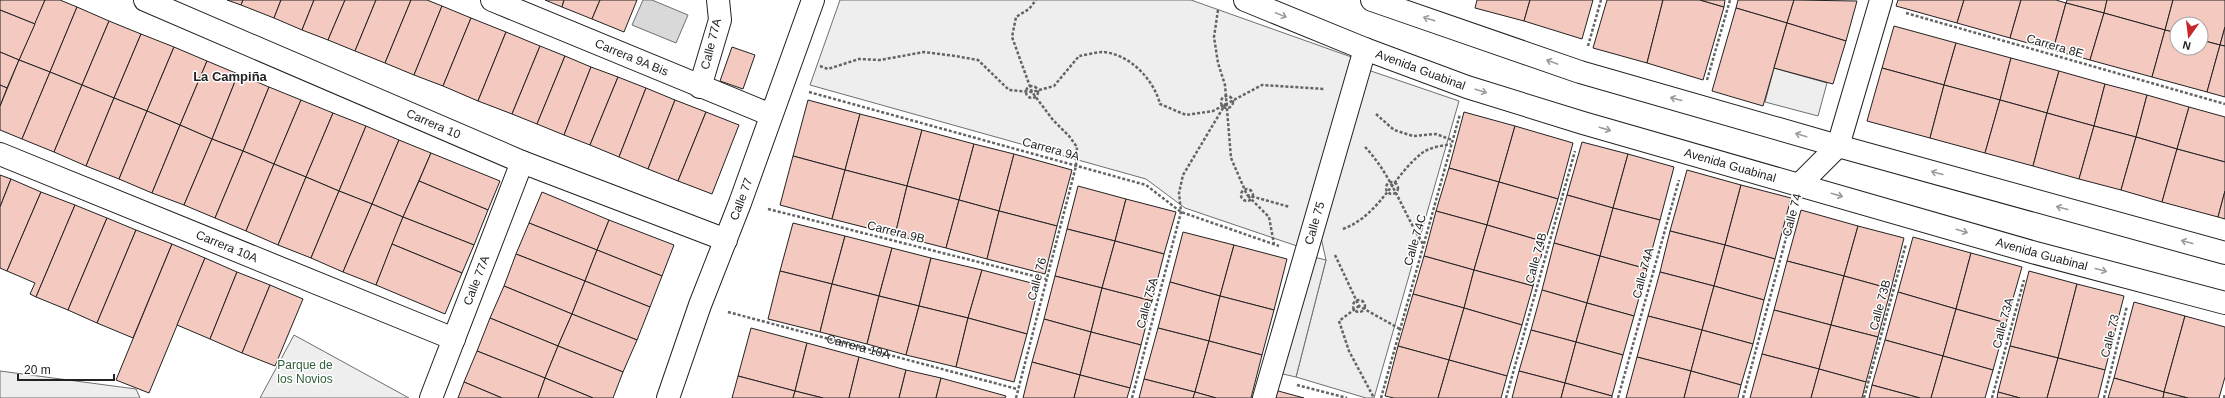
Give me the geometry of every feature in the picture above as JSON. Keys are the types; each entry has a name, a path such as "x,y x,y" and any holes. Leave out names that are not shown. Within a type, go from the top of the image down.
{"street":[{"name":"Carrera 10","path":"145,0 522,162 726,240"},
{"name":"Carrera 9A Bis","path":"492,0 700,87 772,115"},
{"name":"Calle 77A","path":"700,87 720,20 718,0"},
{"name":"Calle 77","path":"668,398 700,305 740,203 813,0"},
{"name":"Avenida Guabinal","path":"1245,0 1365,49 1467,87 1583,123 1913,216 2032,252 2225,303"},
{"path":"1372,0 1580,72 1700,105 1838,146 2225,253"},
{"name":"Calle 74","path":"1800,184 1838,146 1880,3"},
{"name":"Calle 75","path":"1264,398 1306,255 1316,228 1365,49"},
{"name":"Carrera 10A","path":"0,154 454,339"},
{"name":"Calle 77A","path":"431,398 522,162"}],"path":[{"path":"1035,97 1012,37 1016,17 1029,8 1036,0"},
{"path":"1580,72 1601,0"},
{"path":"1700,105 1730,0"},
{"name":"Carrera 8E","path":"1880,3 2225,104"},
{"path":"1220,5 1214,37 1228,108 1231,158 1247,195 1269,217 1274,244"},
{"path":"792,58 828,69 860,59 880,60 903,58 924,52 955,56 978,60 1009,90 1032,92 1054,86 1078,56 1104,52 1131,62 1148,79 1157,93 1160,104 1186,115 1213,111 1232,99 1262,85 1330,90 1351,101 1367,107 1394,130 1413,136 1436,134 1452,140"},
{"name":"Carrera 9A","path":"782,85 1146,185 1181,212 1306,255"},
{"path":"1026,91 1030,86"},
{"path":"1030,86 1035,86 1038,90"},
{"name":"Calle 74C","path":"1381,398 1467,87"},
{"path":"1035,97 1038,94 1038,90"},
{"path":"1026,91 1029,97 1035,97"},
{"path":"1226,96 1232,99"},
{"name":"Calle 75A","path":"1132,398 1181,212 1179,193 1183,175 1223,106 1221,100 1226,96"},
{"name":"Calle 76","path":"1016,398 1076,166 1077,147 1035,97"},
{"path":"1228,108 1233,105 1232,99"},
{"path":"1351,101 1357,138 1374,156 1393,187 1408,219 1423,244"},
{"path":"1223,106 1228,108"},
{"name":"Calle 74B","path":"1506,398 1583,123"},
{"path":"1316,228 1336,231 1349,226 1379,204 1423,153 1438,146 1451,144"},
{"name":"Calle 74A","path":"1618,398 1686,152"},
{"path":"1390,182 1396,183"},
{"path":"1388,193 1386,186 1390,182"},
{"path":"1396,183 1398,189 1396,193"},
{"name":"Calle 74","path":"1743,398 1800,184"},
{"path":"1244,190 1249,189 1253,196"},
{"path":"1244,190 1241,193 1242,199 1246,201 1251,199 1253,196"},
{"path":"1388,193 1396,193"},
{"path":"1247,195 1283,204 1316,228 1327,240 1359,306 1400,329"},
{"name":"Carrera 9B","path":"740,203 1046,280"},
{"name":"Calle 73B","path":"1864,398 1913,216"},
{"name":"Calle 73A","path":"1992,398 2032,252"},
{"name":"Calle 73","path":"2104,398 2134,279"},
{"path":"1356,300 1363,302 1364,310"},
{"path":"1354,310 1354,302 1356,300"},
{"name":"Carrera 10A","path":"700,305 1018,389"},
{"path":"1359,306 1339,321 1349,350 1374,398"},
{"path":"1354,310 1360,312 1364,310"},
{"path":"1270,377 1347,398"},
{"path":"2224,398 2225,393"}],"green space":[{"path":"840,0 1191,0 1357,59 1297,246 1185,208 1146,179 810,85"},
{"path":"1774,68 1827,83 1818,116 1765,102"},
{"path":"1368,70 1459,101 1374,398 1366,398 1296,377 1326,260 1320,233"},
{"name":"Parque de los Novios","path":"294,335 409,398 260,398"},
{"path":"0,371 136,389 140,398 0,398"}],"shaded area":[{"path":"643,0 652,0 688,15 676,43 632,25"},
{"path":"1306,255 1326,260 1296,377 1274,372"}],"building":[{"path":"0,0 45,0 35,24 0,10"},
{"path":"45,0 60,0 77,7 50,72 19,60"},
{"path":"227,0 243,0 241,5"},
{"path":"243,0 281,0 274,18 241,5"},
{"path":"281,0 314,0 302,30 274,18"},
{"path":"314,0 345,0 328,40 302,30"},
{"path":"345,0 376,0 355,51 328,40"},
{"path":"376,0 411,0 385,63 355,51"},
{"path":"411,0 427,0 442,6 414,75 385,63"},
{"path":"545,0 564,0 562,7"},
{"path":"564,0 600,0 592,19 562,7"},
{"path":"600,0 637,0 624,32 592,19"},
{"path":"1477,0 1530,0 1524,21 1475,8"},
{"path":"1530,0 1593,0 1582,39 1524,21"},
{"path":"1607,0 1663,0 1647,63 1593,48"},
{"path":"1663,0 1700,0 1724,7 1703,80 1647,63"},
{"path":"1700,0 1725,0 1724,7"},
{"path":"1738,0 1794,0 1787,23 1736,8"},
{"path":"1794,0 1857,1 1846,41 1787,23"},
{"path":"1898,0 1964,0 1957,23 1896,6"},
{"path":"1964,0 2021,0 2010,38 1957,23"},
{"path":"2021,0 2056,0 2066,3 2053,50 2010,38"},
{"path":"2067,0 2107,0 2104,13 2066,3"},
{"path":"2107,0 2173,0 2165,30 2104,13"},
{"path":"2173,0 2225,0 2225,27 2220,45 2209,42 2209,16 2169,16 2169,31 2165,30"},
{"path":"2066,3 2104,13 2090,60 2053,50"},
{"path":"442,6 471,18 443,86 414,75"},
{"path":"77,7 109,21 82,85 50,72"},
{"path":"1736,8 1787,23 1763,106 1712,91"},
{"path":"0,10 35,24 19,60 0,52"},
{"path":"2104,13 2165,30 2152,77 2090,60"},
{"path":"471,18 506,32 478,101 443,86"},
{"path":"109,21 141,34 114,98 82,85"},
{"path":"1787,23 1846,41 1833,84 1774,68"},
{"path":"1894,26 1956,43 1944,85 1882,68"},
{"path":"2225,27 2225,46 2220,45"},
{"path":"2165,30 2169,31 2169,56 2209,56 2209,42 2220,45 2207,92 2152,77"},
{"path":"506,32 540,46 512,114 478,101"},
{"path":"141,34 174,47 147,111 114,98"},
{"path":"1956,43 2011,58 2000,100 1944,85"},
{"path":"2220,45 2225,46 2225,97 2207,92"},
{"path":"540,46 565,56 537,124 512,114"},
{"path":"174,47 207,61 180,125 147,111"},
{"path":"732,47 755,55 743,89 720,81"},
{"path":"0,52 19,60 7,88 0,85"},
{"path":"565,56 591,67 564,135 537,124"},
{"path":"2011,58 2059,71 2047,113 2000,100"},
{"path":"19,60 50,72 22,139 0,130 0,106"},
{"path":"207,61 238,74 212,139 180,125"},
{"path":"591,67 618,77 590,145 564,135"},
{"path":"1882,68 1944,85 1930,138 1867,121"},
{"path":"2059,71 2105,84 2094,126 2047,113"},
{"path":"50,72 82,85 54,152 22,139"},
{"path":"238,74 269,87 243,151 212,139"},
{"path":"618,77 646,88 619,157 590,145"},
{"path":"2105,84 2147,95 2136,137 2094,126"},
{"path":"0,85 7,88 0,106"},
{"path":"82,85 114,98 86,166 54,152"},
{"path":"1944,85 2000,100 1985,153 1930,138"},
{"path":"269,87 301,100 274,164 243,151"},
{"path":"646,88 675,100 648,169 619,157"},
{"path":"2147,95 2189,107 2177,149 2136,137"},
{"path":"114,98 147,111 119,179 86,166"},
{"path":"301,100 333,113 306,177 274,164"},
{"path":"675,100 706,112 678,181 648,169"},
{"path":"808,100 860,114 845,170 793,156"},
{"path":"2000,100 2047,113 2033,166 1985,153"},
{"path":"2189,107 2225,117 2225,162 2177,149"},
{"path":"147,111 180,125 152,193 119,179"},
{"path":"706,112 739,125 712,194 678,181"},
{"path":"1464,112 1515,126 1499,182 1449,168"},
{"path":"333,113 366,126 339,191 306,177"},
{"path":"2047,113 2094,126 2079,179 2033,166"},
{"path":"860,114 922,130 907,186 845,170"},
{"path":"180,125 212,139 184,205 152,193"},
{"path":"366,126 399,140 372,204 339,191"},
{"path":"1515,126 1573,143 1558,199 1499,182"},
{"path":"2094,126 2136,137 2121,190 2079,179"},
{"path":"922,130 974,144 959,200 907,186"},
{"path":"2136,137 2177,149 2162,202 2121,190"},
{"path":"212,139 243,151 215,218 184,205"},
{"path":"399,140 431,153 403,217 372,204"},
{"path":"1582,142 1628,154 1613,208 1567,195"},
{"path":"974,144 1014,154 999,211 959,200"},
{"path":"2177,149 2225,162 2225,191 2218,217 2162,202"},
{"path":"243,151 274,164 246,231 215,218"},
{"path":"431,153 500,181 488,210 419,181"},
{"path":"1014,154 1072,170 1057,226 999,211"},
{"path":"1628,154 1674,167 1660,220 1613,208"},
{"path":"793,156 845,170 832,219 780,205"},
{"path":"274,164 306,177 278,245 246,231"},
{"path":"1449,168 1499,182 1487,225 1436,211"},
{"path":"845,170 907,186 895,235 832,219"},
{"path":"1687,170 1741,185 1725,245 1670,231"},
{"path":"0,175 11,179 0,207"},
{"path":"306,177 339,191 311,258 278,245"},
{"path":"11,179 41,192 7,271 0,268 0,207"},
{"path":"419,181 488,210 474,245 403,217"},
{"path":"1499,182 1558,199 1545,242 1487,225"},
{"path":"1741,185 1791,198 1775,259 1725,245"},
{"path":"907,186 959,200 946,248 895,235"},
{"path":"1078,186 1126,199 1115,241 1067,229"},
{"path":"339,191 372,204 343,272 311,258"},
{"path":"2225,191 2225,219 2218,217"},
{"path":"41,192 75,205 36,297 30,294 35,283 7,271"},
{"path":"542,192 609,220 597,250 529,223"},
{"path":"1567,195 1613,208 1600,256 1554,243"},
{"path":"1126,199 1176,212 1164,254 1115,241"},
{"path":"959,200 999,211 987,259 946,248"},
{"path":"372,204 403,217 376,285 343,272"},
{"path":"75,205 107,218 68,310 36,297"},
{"path":"1613,208 1660,220 1647,269 1600,256"},
{"path":"1801,210 1858,226 1844,276 1787,261"},
{"path":"999,211 1057,226 1045,274 987,259"},
{"path":"1436,211 1487,225 1474,270 1424,256"},
{"path":"403,217 474,245 462,273 392,244"},
{"path":"107,218 136,230 97,323 68,310"},
{"path":"609,220 674,245 662,276 597,250"},
{"path":"529,223 597,250 585,281 516,254"},
{"path":"793,223 845,236 832,284 780,271"},
{"path":"1487,225 1545,242 1533,286 1474,270"},
{"path":"1858,226 1904,238 1891,289 1844,276"},
{"path":"1067,229 1115,241 1102,288 1055,276"},
{"path":"136,230 172,244 133,338 97,323"},
{"path":"1670,231 1725,245 1714,286 1660,272"},
{"path":"1183,232 1234,245 1220,296 1170,282"},
{"path":"845,236 892,248 879,296 832,284"},
{"path":"1913,237 1971,253 1956,309 1898,292"},
{"path":"1115,241 1164,254 1152,301 1102,288"},
{"path":"1554,243 1600,256 1587,303 1542,290"},
{"path":"172,244 205,258 149,393 116,380"},
{"path":"392,244 462,273 445,314 376,285"},
{"path":"1234,245 1287,259 1274,310 1220,296"},
{"path":"1725,245 1775,259 1764,300 1714,286"},
{"path":"892,248 931,258 919,306 879,296"},
{"path":"597,250 662,276 650,307 585,281"},
{"path":"1971,253 2022,267 2006,323 1956,309"},
{"path":"516,254 585,281 572,314 504,286"},
{"path":"1424,256 1474,270 1464,308 1413,294"},
{"path":"1600,256 1647,269 1634,316 1587,303"},
{"path":"205,258 237,272 210,339 177,325"},
{"path":"931,258 982,270 968,318 919,306"},
{"path":"1787,261 1844,276 1831,325 1774,310"},
{"path":"982,270 1039,285 1027,334 968,318"},
{"path":"1474,270 1533,286 1522,325 1464,308"},
{"path":"780,271 832,284 820,332 768,319"},
{"path":"2029,271 2077,284 2058,358 2010,346"},
{"path":"237,272 270,285 242,353 210,339"},
{"path":"1660,272 1714,286 1702,330 1648,316"},
{"path":"1055,276 1102,288 1091,332 1044,319"},
{"path":"1844,276 1891,289 1878,337 1831,325"},
{"path":"585,281 650,307 637,340 572,314"},
{"path":"1170,282 1220,296 1209,341 1158,328"},
{"path":"832,284 879,296 867,344 820,332"},
{"path":"2077,284 2124,296 2105,370 2058,358"},
{"path":"270,285 303,299 275,366 242,353"},
{"path":"504,286 572,314 558,346 490,318"},
{"path":"1714,286 1764,300 1753,344 1702,330"},
{"path":"1102,288 1152,301 1141,345 1091,332"},
{"path":"1542,290 1587,303 1576,342 1531,330"},
{"path":"1898,292 1956,309 1943,356 1885,340"},
{"path":"1413,294 1464,308 1449,360 1398,346"},
{"path":"879,296 919,306 906,355 867,344"},
{"path":"1220,296 1274,310 1262,355 1209,341"},
{"path":"2134,302 2185,316 2164,392 2114,378"},
{"path":"1587,303 1634,316 1623,355 1576,342"},
{"path":"919,306 968,318 956,367 906,355"},
{"path":"1464,308 1522,325 1507,376 1449,360"},
{"path":"1956,309 2006,323 1993,370 1943,356"},
{"path":"1774,310 1831,325 1819,369 1762,354"},
{"path":"572,314 637,340 623,372 558,346"},
{"path":"1648,316 1702,330 1691,371 1637,357"},
{"path":"2185,316 2225,327 2225,377 2219,398 2188,398 2164,392"},
{"path":"490,318 558,346 545,378 477,351"},
{"path":"968,318 1027,334 1014,382 956,367"},
{"path":"1044,319 1091,332 1080,375 1032,362"},
{"path":"1831,325 1878,337 1866,382 1819,369"},
{"path":"751,328 807,343 795,391 738,376"},
{"path":"1158,328 1209,341 1195,392 1144,379"},
{"path":"1531,330 1576,342 1565,383 1519,371"},
{"path":"1702,330 1753,344 1741,385 1691,371"},
{"path":"1091,332 1141,345 1130,388 1080,375"},
{"path":"1885,340 1943,356 1931,398 1920,398 1872,385"},
{"path":"1209,341 1262,355 1251,398 1216,398 1195,392"},
{"path":"1576,342 1623,355 1612,396 1565,383"},
{"path":"807,343 859,357 849,398 823,398 795,391"},
{"path":"558,346 623,372 613,398 593,398 545,378"},
{"path":"1398,346 1449,360 1438,398 1394,398 1385,396"},
{"path":"2010,346 2058,358 2047,398 2020,398 1998,392"},
{"path":"477,351 545,378 538,398 502,398 464,382"},
{"path":"1762,354 1819,369 1811,398 1750,398"},
{"path":"1943,356 1993,370 1985,398 1931,398"},
{"path":"859,357 906,370 899,398 849,398"},
{"path":"1637,357 1691,371 1684,398 1626,398"},
{"path":"2058,358 2105,370 2098,398 2047,398"},
{"path":"1449,360 1507,376 1501,398 1438,398"},
{"path":"1032,362 1080,375 1074,398 1023,398"},
{"path":"1819,369 1866,382 1862,398 1811,398"},
{"path":"906,370 941,378 936,398 899,398"},
{"path":"1519,371 1565,383 1561,398 1512,398"},
{"path":"1691,371 1741,385 1738,398 1684,398"},
{"path":"1080,375 1130,388 1127,398 1074,398"},
{"path":"738,376 795,391 793,398 732,398"},
{"path":"545,378 593,398 538,398"},
{"path":"941,378 1006,396 1005,398 936,398"},
{"path":"2114,378 2164,392 2163,398 2108,398"},
{"path":"1144,379 1195,392 1193,398 1139,398"},
{"path":"464,382 502,398 458,398"},
{"path":"1565,383 1612,396 1612,398 1561,398"},
{"path":"1872,385 1920,398 1869,398"},
{"path":"1271,389 1304,398 1269,398"},
{"path":"795,391 823,398 793,398"},
{"path":"1195,392 1216,398 1193,398"},
{"path":"1998,392 2020,398 1997,398"},
{"path":"2164,392 2188,398 2163,398"}],"district":[{"name":"La Campiña","path":"230,76"}]}
